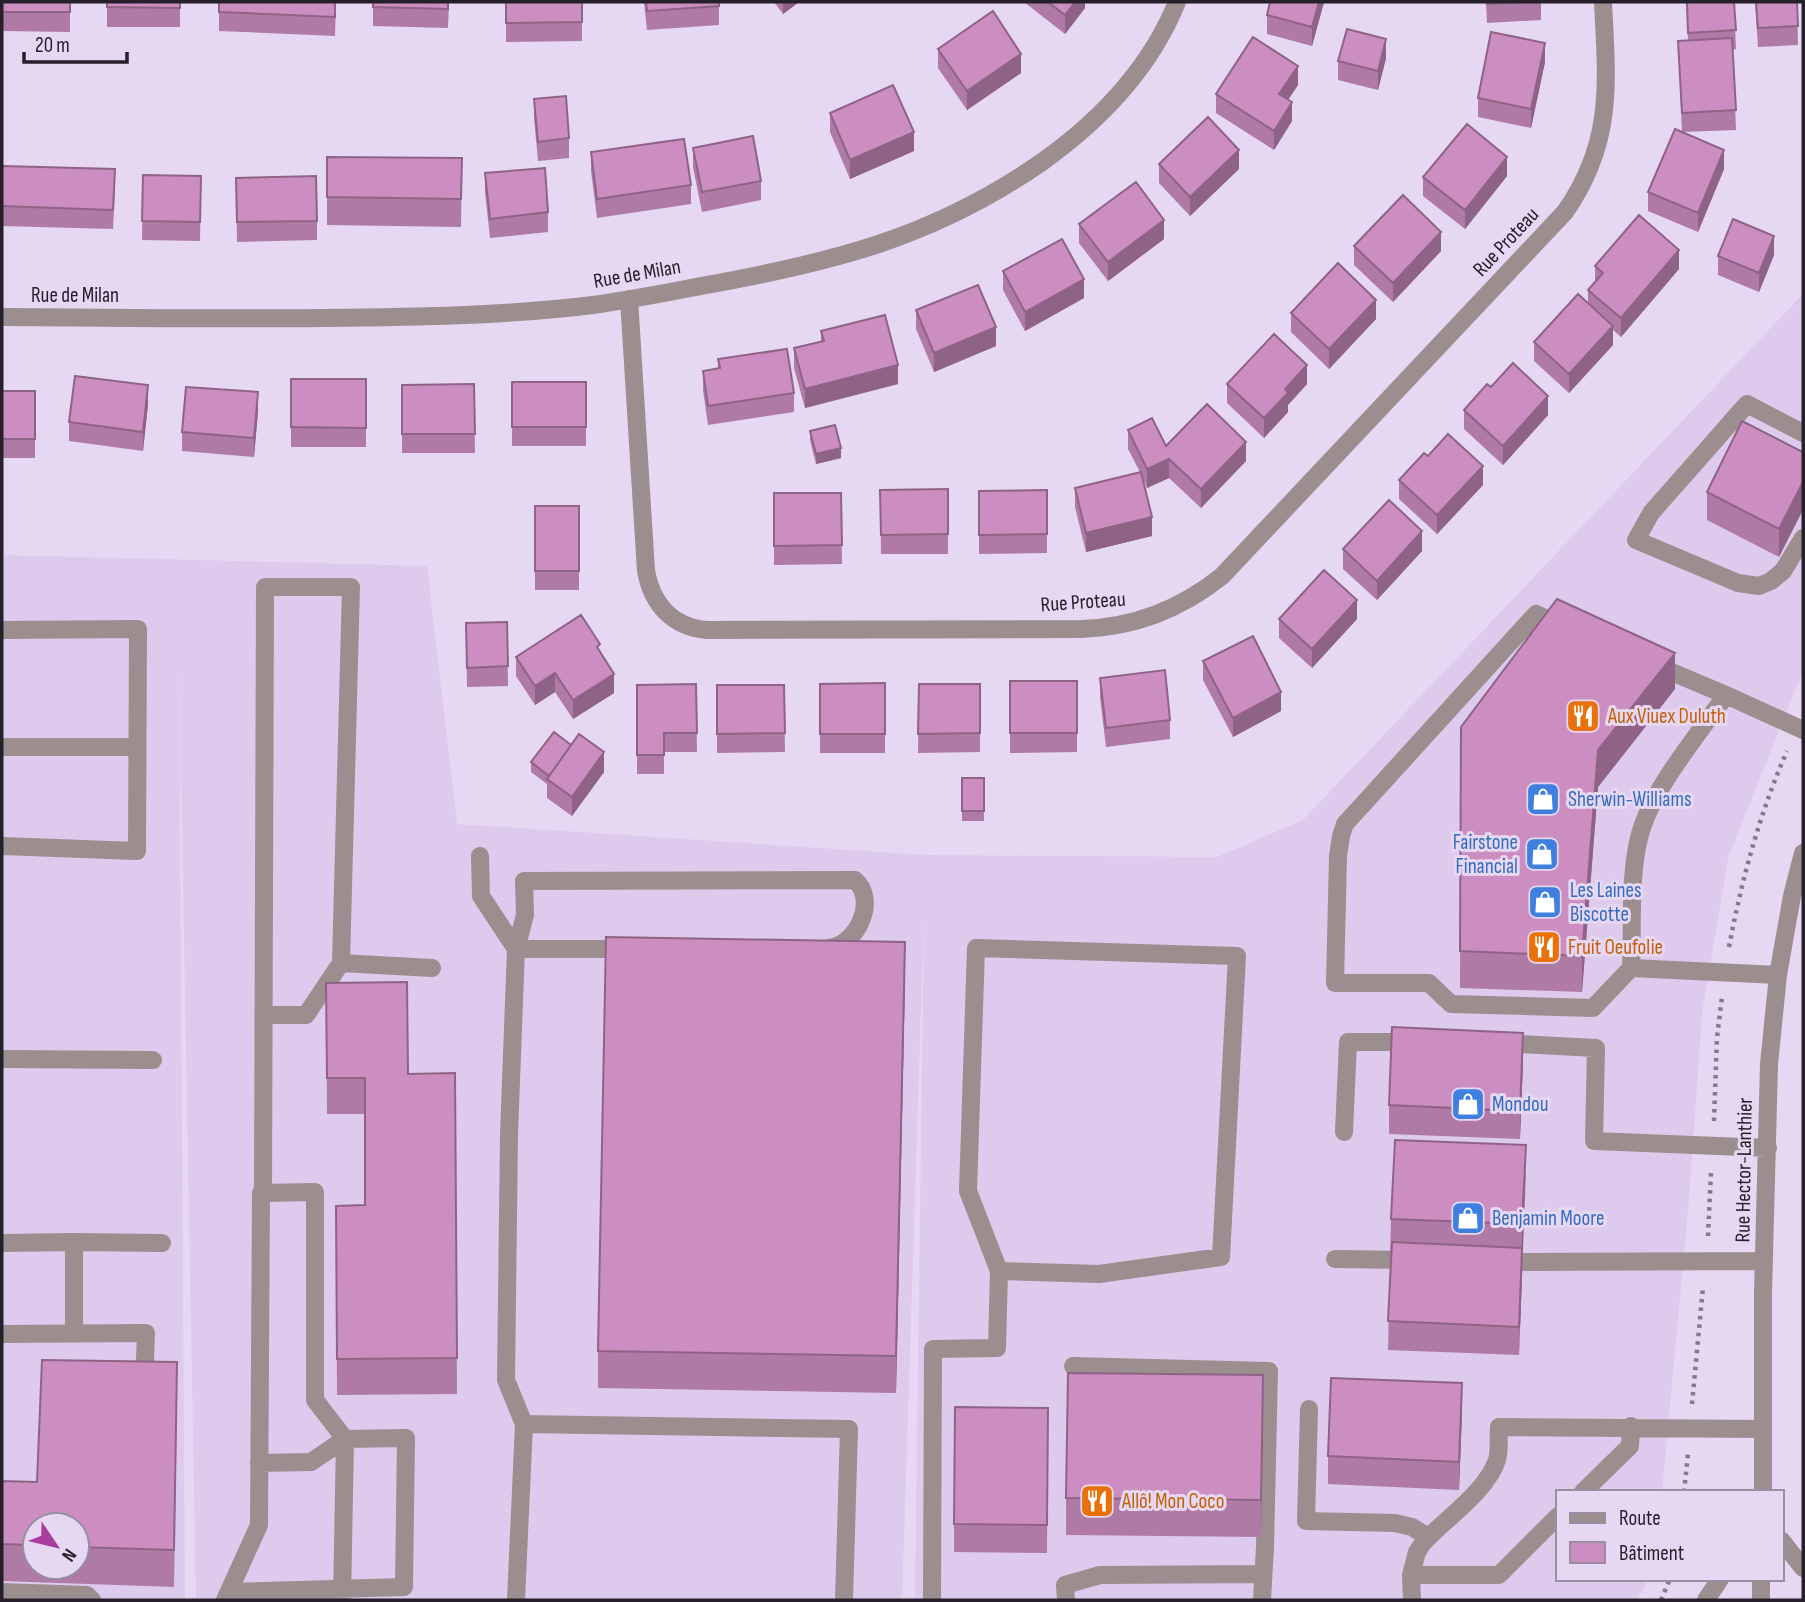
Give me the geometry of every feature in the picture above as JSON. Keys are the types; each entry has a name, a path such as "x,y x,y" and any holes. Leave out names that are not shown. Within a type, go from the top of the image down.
{"street":[{"name":"Rue de Milan","path":"2,317 413,317 506,313 629,299 763,275 873,247 932,225 995,193 1067,144 1125,88 1159,41 1177,2"},
{"name":"Rue Proteau","path":"629,299 646,571 655,600 678,622 696,629 721,630 1082,629 1139,621 1191,598 1222,576 1565,212 1586,178 1604,121 1604,2"},
{"path":"1803,433 1747,404 1651,513 1636,540 1738,583 1759,586 1771,582 1783,571 1803,538"},
{"path":"259,1463 311,1462 345,1439 406,1438 404,1587 342,1595 227,1596 259,1525 259,1463 263,1193 265,587 351,587 341,963 306,1015 264,1015"},
{"path":"1586,636 1535,614 1345,824 1340,836 1338,856 1335,983 1429,983 1451,1004 1593,1008 1631,968 1634,874 1639,837 1662,787 1726,695"},
{"path":"2,630 138,629 137,851 2,846"},
{"path":"1637,657 1803,730"},
{"path":"2,747 137,747"},
{"name":"Rue Hector-Lanthier","path":"1763,1490 1764,1261 1769,1064 1778,975 1792,896 1803,853"},
{"path":"480,856 481,896 516,949"},
{"path":"516,1600 524,1424 506,1380 509,1134 516,949 524,915 524,881 855,880 862,886 865,895 863,912 856,931 849,941 839,947 808,949"},
{"path":"932,1600 933,1349 997,1348 999,1272 968,1191 976,948 1237,956 1220,1257 1099,1274 999,1272"},
{"path":"516,949 641,949"},
{"path":"341,963 432,968"},
{"path":"1631,968 1778,975"},
{"path":"1344,1132 1348,1042 1429,1041"},
{"path":"1481,1042 1596,1048 1594,1141 1768,1148"},
{"path":"2,1059 153,1060"},
{"path":"263,1193 315,1192 314,1400 345,1439 342,1595"},
{"path":"74,1242 74,1333"},
{"path":"2,1243 162,1243"},
{"path":"1335,1259 1429,1261"},
{"path":"1483,1262 1764,1261"},
{"path":"2,1334 146,1333 144,1393"},
{"path":"1073,1366 1269,1371 1262,1600"},
{"path":"1308,1409 1306,1521 1395,1522 1412,1527 1428,1537"},
{"path":"524,1424 849,1429 844,1600"},
{"path":"1585,1490 1630,1446 1631,1426"},
{"path":"1412,1600 1411,1575 1417,1552 1428,1537 1478,1489 1491,1472 1498,1459 1499,1427 1763,1429"},
{"path":"1411,1575 1499,1574 1556,1518"},
{"path":"1784,1544 1803,1569"},
{"path":"1066,1600 1065,1585 1100,1575 1264,1574"},
{"path":"1706,1600 1719,1581"},
{"path":"1761,1581 1761,1600"},
{"path":"2,1592 87,1595 92,1600"}],"path":[{"path":"1728,951 1751,848 1763,808 1790,744"},
{"name":"Rue Hector-Lanthier","path":"1714,1125 1717,1037 1722,993"},
{"name":"Rue Hector-Lanthier","path":"1708,1232 1711,1168"},
{"path":"1691,1412 1703,1289"},
{"path":"1684,1490 1689,1444"},
{"path":"1661,1600 1669,1581"}],"shaded area":[{"path":"1803,294 1803,671 1728,858 1702,1013 1689,1199 1662,1490 1556,1490 1556,1581 1647,1581 1637,1600 915,1600 924,914 902,1600 196,1600 179,662 185,1600 2,1600 2,555 427,566 457,824 926,855 1217,857 1303,820"}],"building":[{"path":"2,2 70,2 70,12 2,12"},
{"path":"107,2 180,2 180,8 107,7"},
{"path":"219,2 335,2 335,17 219,12"},
{"path":"373,2 448,2 448,9 373,7"},
{"path":"506,2 582,2 582,22 506,23"},
{"path":"646,2 719,2 719,6 647,11"},
{"path":"1048,2 1075,2 1065,15"},
{"path":"1270,2 1319,2 1312,27 1267,15"},
{"path":"1487,2 1521,2 1487,4"},
{"path":"1687,2 1734,2 1736,30 1688,33"},
{"path":"1756,2 1797,2 1798,26 1758,28"},
{"path":"993,11 1021,54 967,91 938,49"},
{"path":"1347,29 1386,39 1378,71 1338,61"},
{"path":"1491,32 1545,43 1531,109 1478,98"},
{"path":"1253,37 1298,66 1279,94 1292,102 1274,131 1216,94"},
{"path":"1732,38 1736,110 1682,113 1678,41"},
{"path":"893,85 914,132 850,160 830,113"},
{"path":"566,96 569,138 538,142 534,99"},
{"path":"1208,117 1239,150 1190,197 1159,164"},
{"path":"1467,124 1507,157 1465,210 1423,177"},
{"path":"1675,129 1724,150 1698,213 1648,192"},
{"path":"753,136 761,181 702,192 693,148"},
{"path":"684,139 691,185 597,199 591,152"},
{"path":"327,157 462,158 461,199 327,197"},
{"path":"2,166 115,169 113,210 2,206"},
{"path":"545,168 548,212 490,219 485,173"},
{"path":"143,175 201,176 200,222 142,221"},
{"path":"316,176 317,221 237,222 236,178"},
{"path":"1136,182 1164,220 1108,262 1079,224"},
{"path":"1403,195 1441,232 1393,283 1354,246"},
{"path":"1639,215 1679,250 1621,318 1588,290 1603,273 1595,266"},
{"path":"1733,219 1774,236 1759,273 1718,256"},
{"path":"1062,239 1084,279 1025,312 1003,271"},
{"path":"1338,263 1376,300 1329,349 1291,313"},
{"path":"978,285 996,327 934,353 916,310"},
{"path":"1578,294 1613,326 1569,374 1534,342"},
{"path":"885,315 898,365 805,389 794,348 824,341 821,331"},
{"path":"1274,334 1307,365 1285,389 1288,393 1264,418 1227,384"},
{"path":"787,349 794,393 708,406 703,371 720,368 718,359"},
{"path":"1513,363 1548,396 1503,446 1464,410 1487,384 1491,387"},
{"path":"75,376 148,385 143,432 69,422"},
{"path":"291,379 366,379 366,428 291,427"},
{"path":"512,382 586,382 586,427 512,427"},
{"path":"474,384 475,434 402,434 402,385"},
{"path":"186,387 258,392 254,438 182,432"},
{"path":"2,391 35,391 35,439 2,439"},
{"path":"1207,404 1246,442 1201,489 1169,459 1147,469 1128,430 1152,418 1166,446"},
{"path":"1742,421 1803,452 1803,482 1779,529 1707,492"},
{"path":"835,425 841,448 816,454 810,431"},
{"path":"1448,434 1483,466 1437,515 1399,480 1424,453 1428,456"},
{"path":"1141,472 1152,517 1086,533 1075,488"},
{"path":"948,489 948,534 881,535 880,490"},
{"path":"1047,490 1047,534 979,535 979,491"},
{"path":"774,493 841,493 842,545 774,546"},
{"path":"1389,500 1422,531 1377,581 1343,549"},
{"path":"535,506 579,506 579,571 535,571"},
{"path":"1324,570 1357,600 1312,649 1279,619"},
{"path":"1557,599 1675,653 1598,750 1582,956 1460,951 1461,727"},
{"path":"581,615 600,644 597,647 614,674 573,700 555,673 535,686 516,657"},
{"path":"507,622 508,666 467,668 466,623"},
{"path":"1253,636 1281,692 1233,718 1203,661"},
{"path":"1165,670 1170,720 1106,728 1100,678"},
{"path":"1010,681 1077,681 1077,733 1010,733"},
{"path":"885,683 885,734 820,734 820,684"},
{"path":"696,684 697,733 664,733 664,755 637,755 637,685"},
{"path":"919,684 980,684 980,733 918,734"},
{"path":"717,685 784,685 785,733 717,734"},
{"path":"554,732 571,745 549,776 531,762"},
{"path":"579,734 604,752 572,797 547,779"},
{"path":"962,778 984,778 984,811 962,811"},
{"path":"606,937 905,942 896,1356 598,1351"},
{"path":"407,982 408,1074 455,1073 457,1358 337,1359 336,1206 365,1205 365,1078 327,1078 326,983"},
{"path":"1392,1027 1523,1033 1520,1111 1389,1105"},
{"path":"1395,1140 1526,1145 1522,1224 1391,1219"},
{"path":"1392,1242 1522,1248 1519,1327 1388,1321"},
{"path":"42,1360 177,1362 174,1550 91,1547 91,1511 21,1511 21,1545 2,1544 2,1481 37,1482"},
{"path":"1068,1373 1263,1375 1261,1500 1066,1498"},
{"path":"1331,1378 1462,1383 1459,1462 1328,1456"},
{"path":"955,1407 1048,1408 1047,1525 954,1524"}],"place":[{"name":"Aux Viuex Duluth","path":"1583,716"},
{"name":"Sherwin-Williams","path":"1543,799"},
{"name":"Fairstone Financial","path":"1542,854"},
{"name":"Les Laines Biscotte","path":"1545,902"},
{"name":"Fruit Oeufolie","path":"1544,947"},
{"name":"Mondou","path":"1468,1104"},
{"name":"Benjamin Moore","path":"1468,1218"},
{"name":"Allô! Mon Coco","path":"1097,1501"}]}
